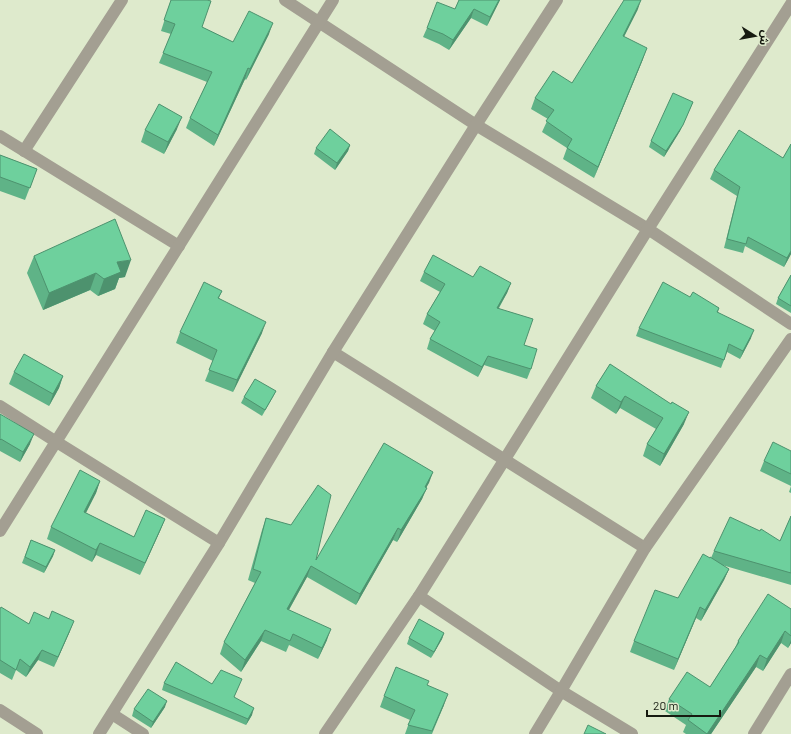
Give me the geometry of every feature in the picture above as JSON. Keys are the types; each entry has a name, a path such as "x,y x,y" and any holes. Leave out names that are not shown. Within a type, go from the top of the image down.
{"street":[{"path":"24,151 122,0"},
{"path":"285,0 476,124 648,229 791,324"},
{"path":"0,531 333,0"},
{"path":"99,734 219,542 333,352 476,124 557,0"},
{"path":"324,734 418,596 505,460 648,229 790,7"},
{"path":"0,136 179,246"},
{"path":"535,734 645,548 791,339"},
{"path":"333,352 645,548"},
{"path":"0,406 55,442 219,542"},
{"path":"418,596 561,692 632,734"},
{"path":"754,734 791,674"},
{"path":"0,710 37,734"},
{"path":"112,714 143,734"}],"building":[{"path":"171,0 211,1 202,27 233,42 249,11 273,23 250,69 248,68 218,135 190,118 212,72 163,53 175,24 164,20"},
{"path":"459,0 499,0 490,17 474,9 453,40 443,34 427,28 437,2 455,9"},
{"path":"624,0 641,0 623,36 647,48 598,167 567,148 572,139 546,121 554,110 535,98 553,71 572,83"},
{"path":"673,93 693,102 683,125 666,151 651,141"},
{"path":"159,104 182,117 168,142 145,130"},
{"path":"330,129 350,145 337,163 316,148"},
{"path":"739,130 783,158 791,144 791,251 787,258 748,237 746,244 727,239 740,187 714,170"},
{"path":"0,155 37,169 30,188 0,177"},
{"path":"115,219 131,260 117,262 121,272 104,279 96,273 49,293 34,256"},
{"path":"433,255 473,277 480,266 511,283 497,308 533,319 524,345 537,349 531,369 488,356 482,367 430,339 440,322 427,314 445,284 424,272"},
{"path":"791,275 791,306 778,298"},
{"path":"204,282 222,291 218,298 266,322 237,380 209,370 217,350 180,332"},
{"path":"663,282 690,297 693,292 719,308 717,312 754,330 743,351 729,344 724,360 639,328"},
{"path":"24,354 63,376 53,394 14,372"},
{"path":"610,364 671,404 672,402 689,412 664,454 647,444 663,418 625,396 621,402 596,386"},
{"path":"255,379 276,391 265,410 244,397"},
{"path":"0,414 34,434 23,452 1,439 0,440"},
{"path":"773,442 791,451 791,474 764,461"},
{"path":"384,443 433,472 425,487 427,488 401,530 398,528 360,594 311,566 287,609 331,629 322,648 293,634 290,641 265,630 245,660 224,642 261,572 253,569 266,518 291,525 318,485 331,495 316,560"},
{"path":"80,470 100,481 84,512 134,537 146,510 165,519 145,563 100,543 96,550 51,527"},
{"path":"791,516 791,573 714,551 730,517 760,531 761,529 780,541"},
{"path":"31,540 55,550 46,567 25,557"},
{"path":"703,554 729,569 705,610 700,607 678,659 634,641 655,590 678,598"},
{"path":"768,594 791,609 791,636 785,631 767,659 760,655 707,734 688,720 692,714 669,699 687,672 710,687"},
{"path":"1,607 29,624 34,612 49,619 52,611 74,621 58,657 42,650 30,667 20,659 16,670 0,660"},
{"path":"419,619 444,633 434,652 409,638"},
{"path":"176,662 212,684 221,670 242,679 234,697 254,708 248,719 164,683"},
{"path":"396,667 429,681 427,685 448,694 432,731 408,725 415,710 384,696"},
{"path":"148,689 167,701 153,722 134,709"},
{"path":"588,725 606,734 584,734"}]}
